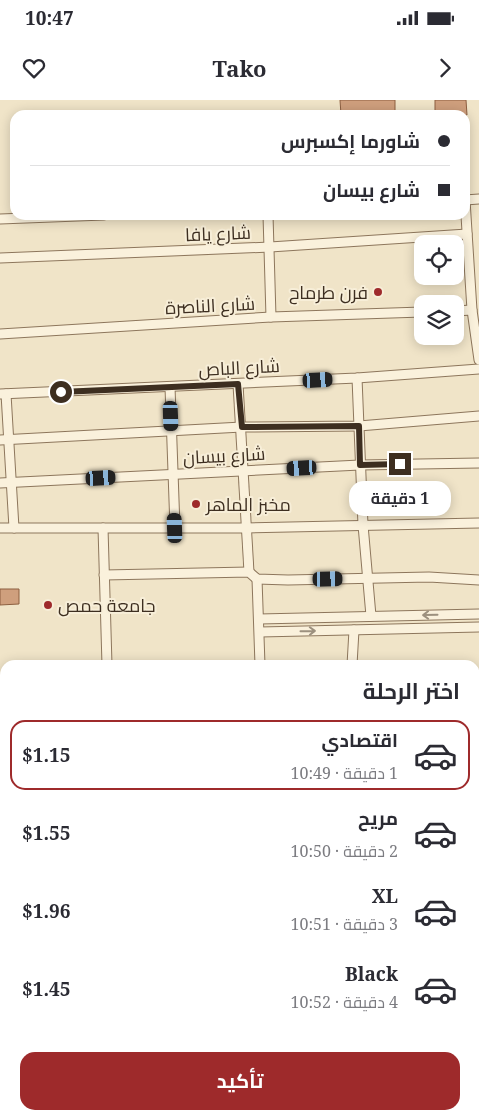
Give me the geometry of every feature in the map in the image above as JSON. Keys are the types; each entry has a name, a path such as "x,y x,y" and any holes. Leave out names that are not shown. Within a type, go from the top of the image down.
{"street":[{"path":"268,220 271,317"},
{"path":"466,220 472,310 479,360"},
{"name":"شارع يافا","path":"0,258 270,247 467,234"},
{"path":"464,310 472,310"},
{"name":"شارع الناصرة","path":"0,334 271,317 414,312"},
{"name":"شارع الباص","path":"3,394 357,378 479,368"},
{"path":"357,378 363,525 371,616"},
{"path":"238,384 249,572"},
{"path":"170,387 175,528"},
{"path":"3,394 4,440 11,482 14,528"},
{"path":"4,440 242,427 359,426 479,416"},
{"name":"شارع بيسان","path":"0,482 360,465 479,462"},
{"path":"0,528 246,528 479,523"},
{"path":"102,528 106,660"},
{"path":"104,574 249,572 257,579 429,577 479,580"},
{"path":"257,579 260,660"},
{"path":"259,619 479,614"},
{"path":"260,632 479,627"},
{"path":"352,660 354,630"}],"building":[{"path":"340,100 395,100 395,110 341,110"},
{"path":"435,100 466,100 467,110 435,110"},
{"path":"0,589 19,589 19,604 0,605"}],"place":[{"name":"فرن طرماح","path":"378,292"},
{"name":"مخبز الماهر","path":"196,504"},
{"name":"جامعة حمص","path":"48,605"}],"route":[{"path":"61,392 238,384 242,427 359,426 360,465 400,464"}]}
